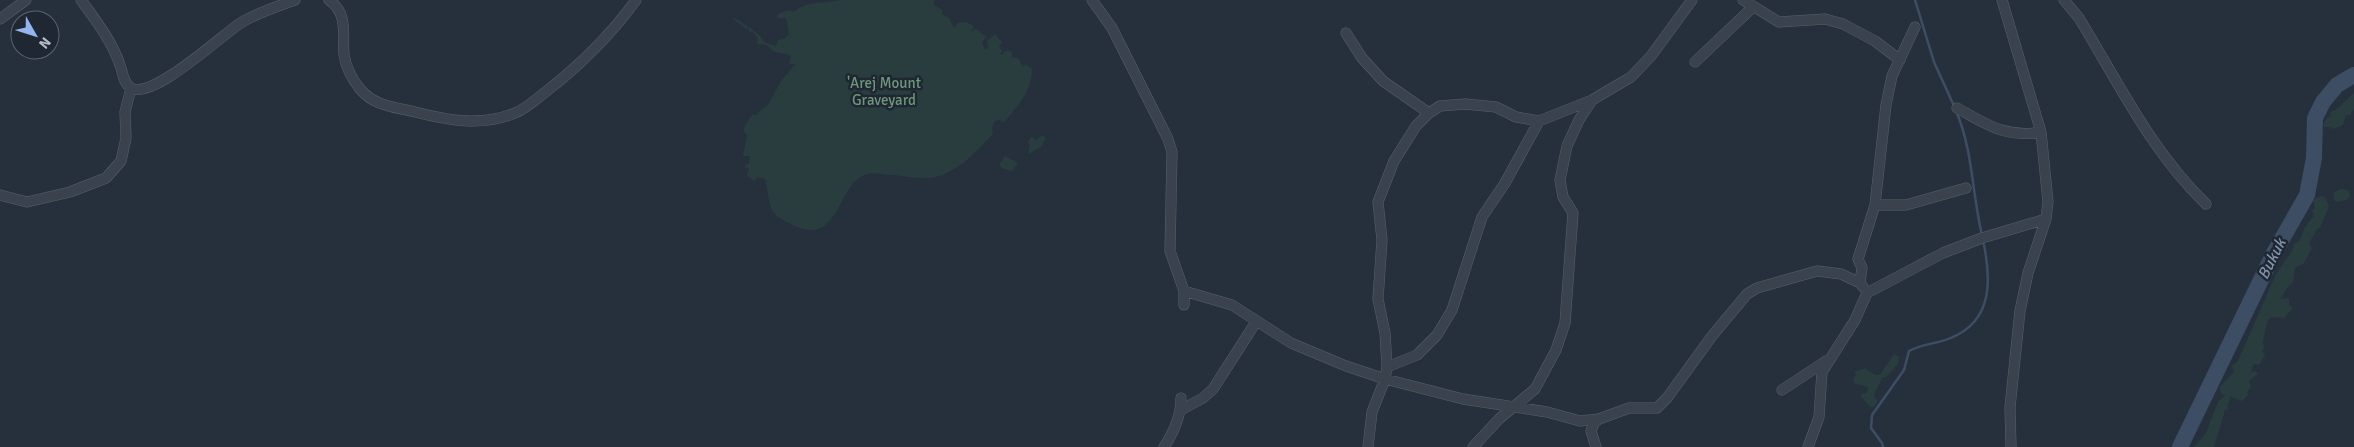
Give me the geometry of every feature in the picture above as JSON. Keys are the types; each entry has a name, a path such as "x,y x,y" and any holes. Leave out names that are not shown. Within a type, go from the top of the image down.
{"street":[{"path":"0,19 26,0"},
{"path":"81,0 106,35 120,64 125,82 131,88 140,91 152,87 176,72 240,24 257,14 295,0"},
{"path":"330,0 338,7 343,18 344,57 348,72 367,96 379,104 453,121 488,120 515,113 529,105 586,58 634,1"},
{"path":"1092,0 1112,28 1168,139 1172,152 1170,251 1184,291 1184,305"},
{"path":"1368,447 1372,412 1385,379 1387,366 1385,332 1378,299 1382,240 1378,202 1394,161 1416,126 1428,113 1440,106 1465,104 1496,107 1516,117 1539,121 1592,100 1631,77 1651,56 1692,0"},
{"path":"1743,0 1753,8 1780,22 1825,19 1843,24 1875,41 1900,60"},
{"path":"2002,0 2041,132 2048,202 2046,219 2028,273 2020,312 2010,407 2011,447"},
{"path":"2064,0 2087,31 2154,142 2190,189 2206,204"},
{"path":"1695,62 1753,8"},
{"path":"1842,274 1853,267 1858,259 1875,205 1886,104 1892,76 1915,27"},
{"path":"1346,33 1362,58 1383,81 1428,113"},
{"path":"0,196 28,202 70,192 106,178 121,161 126,138 125,112 131,88"},
{"path":"1473,447 1499,419 1535,389 1556,350 1565,323 1572,213 1563,197 1560,180 1567,146 1579,120 1592,100"},
{"path":"1958,108 2005,132 2016,135 2041,132"},
{"path":"1387,366 1417,355 1437,335 1452,310 1482,217 1505,183 1539,121"},
{"path":"1875,205 1906,205 1966,188"},
{"path":"1808,447 1819,416 1822,372 1855,320 1868,293 1944,253 1982,238 2046,219"},
{"path":"1858,259 1862,268 1860,283"},
{"path":"1184,291 1232,305 1256,322 1310,352 1385,379 1462,399 1547,412 1576,419 1599,419 1629,408 1650,410 1662,404 1712,336 1747,294 1757,288 1817,271 1842,274 1860,283 1868,293"},
{"path":"1181,410 1203,398 1213,389 1256,322"},
{"path":"1782,390 1818,368 1830,357"},
{"path":"1164,447 1172,435 1181,410 1181,398"},
{"path":"1576,419 1591,437 1596,447"},
{"path":"1591,437 1591,427 1599,419"}],"green space":[{"name":"'Arej Mount Graveyard","path":"841,0 934,0 934,5 942,10 942,14 949,18 954,28 958,23 967,22 974,27 971,32 976,29 986,36 982,43 985,50 988,48 987,41 995,34 1002,42 999,47 1002,50 1000,55 1005,51 1011,51 1012,57 1018,58 1023,67 1026,64 1032,69 1027,91 1004,122 1000,120 995,121 992,128 993,134 971,156 954,169 945,174 925,178 875,173 864,175 855,181 829,222 821,228 809,230 795,226 774,213 771,208 765,179 757,177 755,181 747,176 749,168 745,167 746,164 749,164 750,156 743,156 747,135 744,132 745,125 752,115 757,115 758,112 768,105 781,81 796,64 789,64 791,57 789,55 773,51 767,45 757,44 758,38 753,32 749,31 747,26 764,42 776,46 778,40 789,35 787,20 777,17 778,14 789,10 794,12 804,6"},
{"name":"'Arej Mount Graveyard","path":"733,19 747,26 747,30"},
{"path":"2354,93 2354,109 2350,115 2346,115 2343,125 2333,129 2324,127 2323,125 2327,118 2331,116 2330,112 2337,109"},
{"path":"1042,135 1046,138 1041,147 1028,154 1030,146 1028,142 1031,137 1037,140"},
{"path":"1005,156 1018,163 1012,171 1003,169 999,165"},
{"path":"2341,189 2348,190 2350,196 2346,200 2337,202 2334,200 2333,193"},
{"path":"2324,196 2329,206 2320,228 2318,228 2309,243 2312,248 2304,263 2295,268 2293,282 2286,289 2281,299 2289,298 2289,305 2293,308 2284,318 2272,317 2268,320 2263,341 2265,346 2262,351 2265,355 2259,365 2254,364 2250,373 2255,371 2258,374 2249,381 2251,387 2247,392 2248,395 2242,401 2229,396 2230,400 2227,406 2229,409 2225,410 2214,447 2194,447 2206,433 2218,402 2225,395 2221,393 2220,387 2234,372 2232,366 2238,361 2276,274 2314,216 2312,210 2315,208 2313,201"},
{"path":"1894,354 1899,357 1898,364 1886,377 1883,377 1874,394 1875,399 1878,400 1874,407 1870,407 1860,395 1867,392 1868,387 1854,383 1853,379 1856,375 1854,372 1865,368 1875,375 1880,375"}],"waterway":[{"path":"1915,0 1934,62 1954,106"},
{"name":"Bukuk","path":"2180,447 2274,253 2307,195 2314,158 2315,118 2323,102 2337,85 2354,75"},
{"path":"1956,111 1966,141 1982,235"},
{"path":"1883,447 1871,428 1872,415 1904,370 1909,351 1953,337 1966,329 1983,308 1988,282 1983,240"}]}
